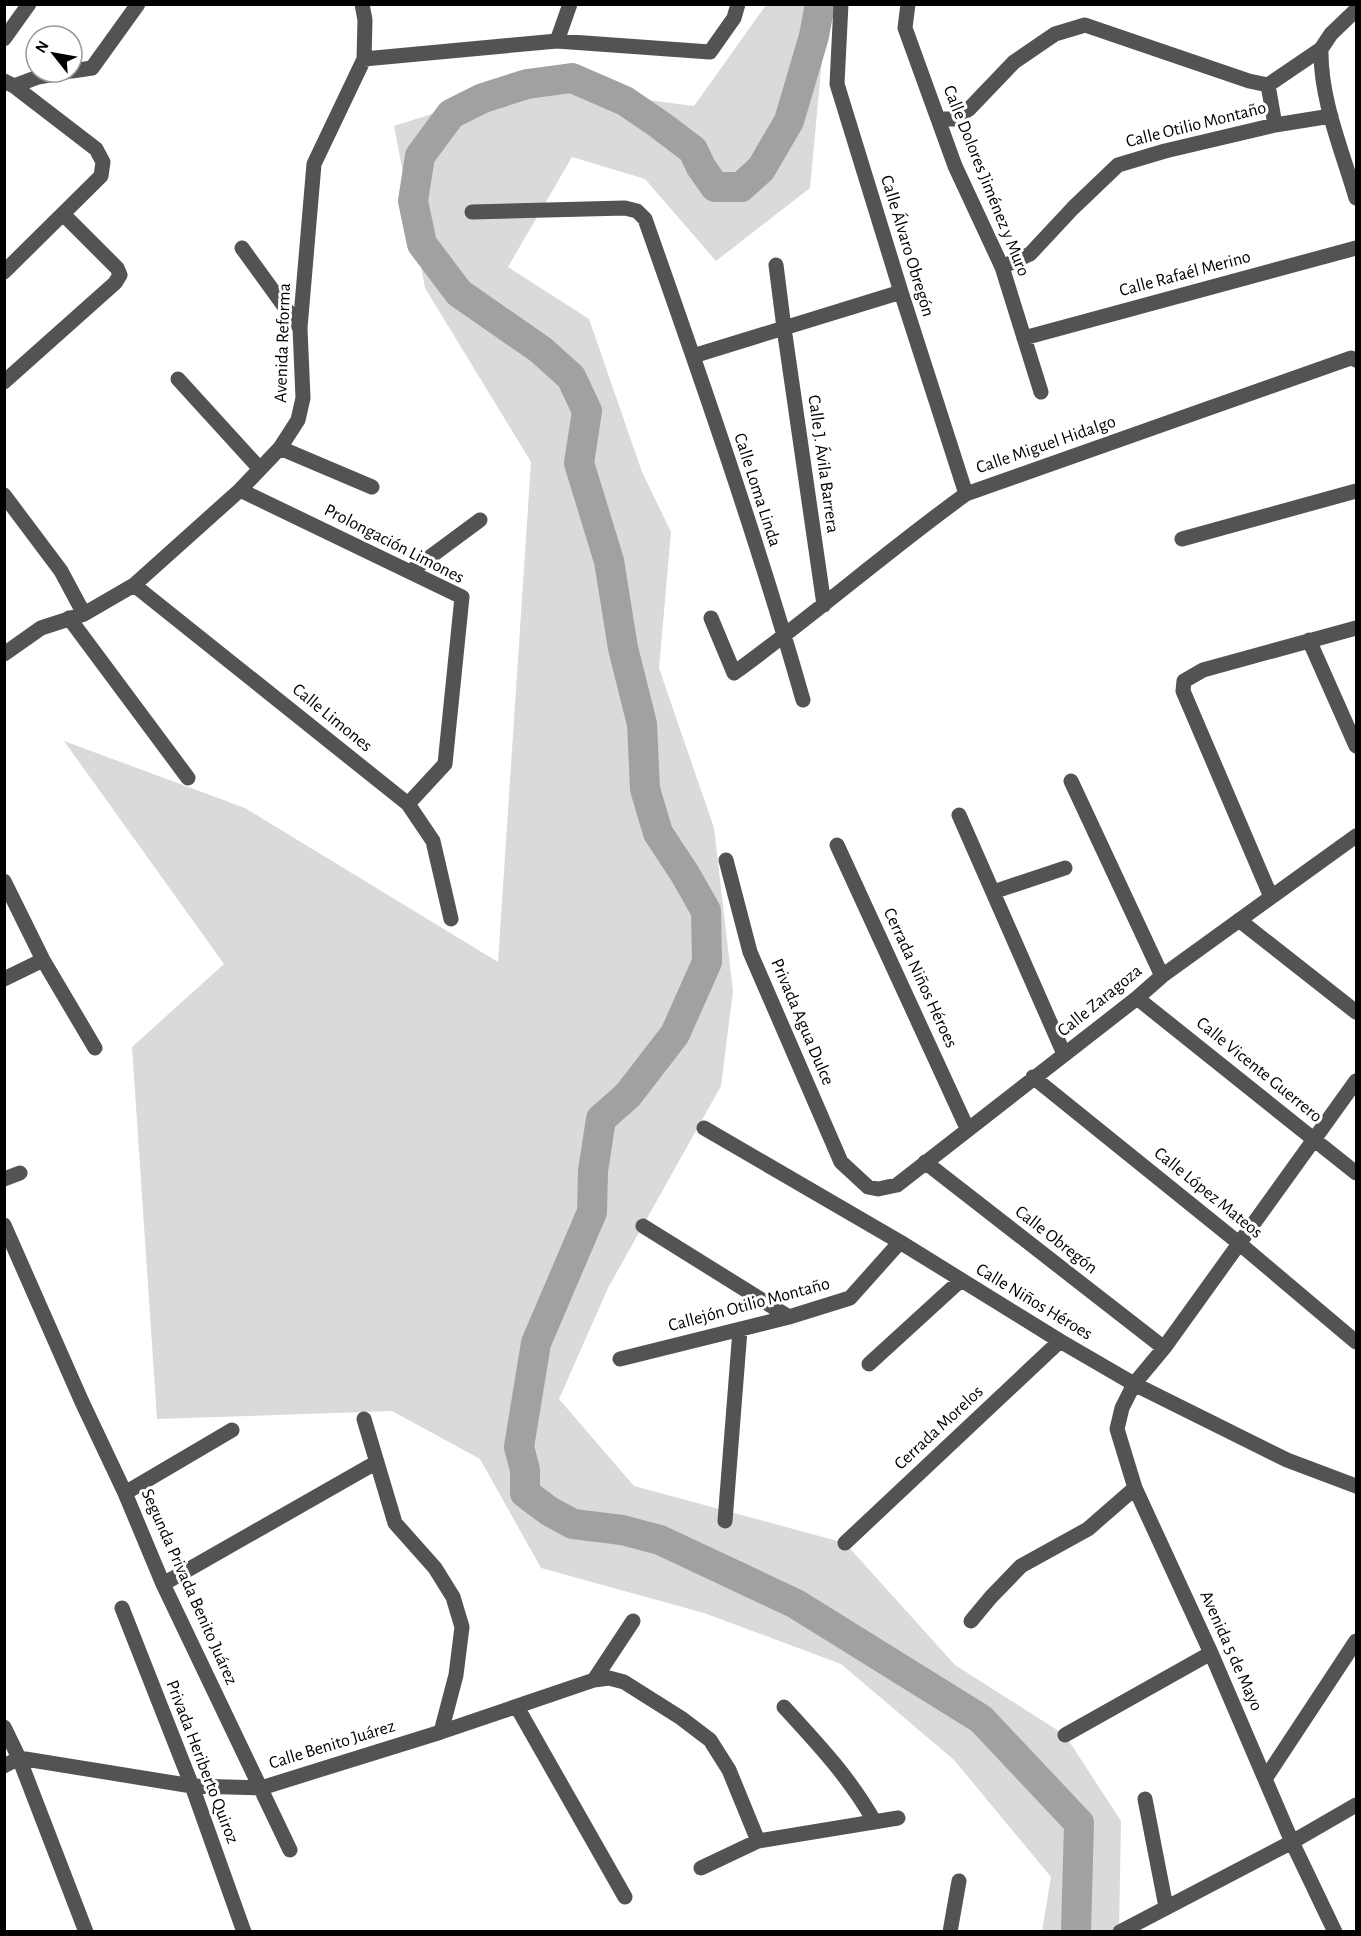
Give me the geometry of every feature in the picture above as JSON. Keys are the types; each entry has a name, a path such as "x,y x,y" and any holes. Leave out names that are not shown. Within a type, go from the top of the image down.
{"street":[{"path":"4,39 29,4"},
{"path":"84,69 92,68 138,4"},
{"name":"Avenida Reforma","path":"4,654 41,628 76,616 134,585 240,490 280,448 298,420 303,398 300,328 314,164 364,59 365,20 362,4"},
{"path":"557,40 570,4"},
{"path":"364,59 557,40 710,52 734,18 738,4"},
{"name":"Calle Álvaro Obregón","path":"840,4 837,84 966,494"},
{"name":"Calle Dolores Jiménez y Muro","path":"908,4 905,28 955,166 1002,267 1041,392"},
{"path":"938,119 954,119 969,109 1014,62 1055,34 1085,25 1249,81 1268,85 1321,49 1352,9"},
{"path":"1321,49 1321,70 1331,116 1356,198"},
{"path":"9,84 24,80"},
{"path":"4,272 101,176 103,162 96,149 9,84"},
{"path":"1268,85 1275,125"},
{"name":"Calle Otilio Montaño","path":"1002,267 1030,254 1118,165 1165,151 1275,125 1331,116"},
{"name":"Calle Loma Linda","path":"472,212 625,208 637,211 645,219 693,356 785,636 803,700"},
{"path":"4,382 115,283 120,275 117,268 63,214"},
{"path":"242,248 300,328"},
{"name":"Calle Rafaél Merino","path":"1024,338 1356,248"},
{"name":"Calle J. Ávila Barrera","path":"776,265 824,605"},
{"path":"693,356 901,292"},
{"name":"Calle Miguel Hidalgo","path":"711,618 735,673 966,494 1351,358 1356,360"},
{"path":"178,379 260,469"},
{"path":"280,448 372,487"},
{"name":"Prolongación Limones","path":"240,490 462,597 445,764 408,804"},
{"path":"1182,539 1356,491"},
{"path":"4,495 61,571 76,616 188,778"},
{"path":"411,571 480,520"},
{"name":"Calle Limones","path":"134,585 408,804 433,841 451,919"},
{"path":"1270,897 1183,691 1185,681 1203,669 1356,628"},
{"path":"1309,640 1356,746"},
{"path":"1071,781 1162,976"},
{"path":"959,815 1064,1054"},
{"name":"Calle Zaragoza","path":"868,1187 878,1189 897,1185 1162,976 1270,897 1355,839"},
{"name":"Cerrada Niños Héroes","path":"837,845 967,1128"},
{"name":"Privada Agua Dulce","path":"726,860 750,952 827,1130 841,1162 868,1187"},
{"path":"993,892 1065,868"},
{"path":"4,881 43,960 95,1048"},
{"path":"1239,920 1356,1012"},
{"path":"4,979 43,960"},
{"name":"Calle Vicente Guerrero","path":"1137,998 1356,1173"},
{"name":"Calle López Mateos","path":"1033,1077 1240,1244 1356,1342"},
{"name":"Avenida 5 de Mayo","path":"1335,1932 1292,1842 1211,1653 1135,1488 1117,1429 1122,1408 1138,1379 1240,1244 1356,1081"},
{"name":"Calle Niños Héroes","path":"704,1128 900,1242 1060,1341 1138,1379 1287,1460 1356,1486"},
{"name":"Calle Obregón","path":"925,1162 1159,1353"},
{"path":"4,1179 20,1173"},
{"name":"Segunda Privada Benito Juárez","path":"4,1225 82,1402 125,1492 163,1584 290,1850"},
{"path":"643,1226 789,1317"},
{"name":"Callejón Otilio Montaño","path":"620,1359 740,1330 850,1298 900,1242"},
{"path":"869,1364 961,1280"},
{"path":"726,1521 740,1330"},
{"name":"Cerrada Morelos","path":"845,1543 1060,1341"},
{"path":"364,1419 395,1523 435,1568 453,1597 462,1628 456,1675 441,1732"},
{"path":"125,1492 232,1430"},
{"path":"163,1584 376,1462"},
{"path":"971,1621 1021,1566 1088,1529 1135,1488"},
{"name":"Privada Heriberto Quiroz","path":"122,1608 192,1786 244,1932"},
{"path":"594,1680 633,1621"},
{"path":"1265,1779 1356,1641"},
{"path":"1065,1735 1211,1653"},
{"path":"594,1680 609,1678 624,1682 681,1718 710,1740 729,1770 758,1841"},
{"name":"Calle Benito Juárez","path":"19,1758 192,1786 261,1788 441,1732 594,1680"},
{"path":"517,1707 625,1897"},
{"path":"784,1707 847,1779 874,1821"},
{"path":"4,1727 19,1758 86,1932"},
{"path":"4,1766 19,1758"},
{"path":"1145,1799 1166,1907"},
{"path":"1119,1932 1292,1842 1356,1804"},
{"path":"701,1868 758,1841 898,1818"},
{"path":"950,1932 958,1881"}],"shaded area":[{"path":"766,5 827,5 810,188 716,261 645,179 572,157 508,267 589,319 642,472 671,532 659,668 714,828 733,991 721,1086 608,1288 559,1399 634,1486 845,1543 955,1665 1065,1735 1121,1821 1119,1931 1042,1931 1051,1877 954,1760 841,1664 704,1613 541,1568 480,1459 392,1411 157,1419 132,1047 224,964 64,741 245,808 498,962 531,462 425,288 394,126 527,84 694,106"}],"waterway":[{"path":"820,4 814,36 789,121 761,169 741,187 715,187 701,167 693,150 625,101 572,78 527,84 483,98 451,114 420,156 413,201 422,244 459,293 541,350 571,377 587,411 579,463 609,561 623,648 642,724 645,789 658,833 706,911 707,962 675,1034 628,1095 601,1119 593,1171 592,1212 536,1343 519,1447 525,1470 525,1493 549,1511 573,1524 622,1530 660,1540 796,1604 981,1719 1079,1823 1076,1932"}]}
